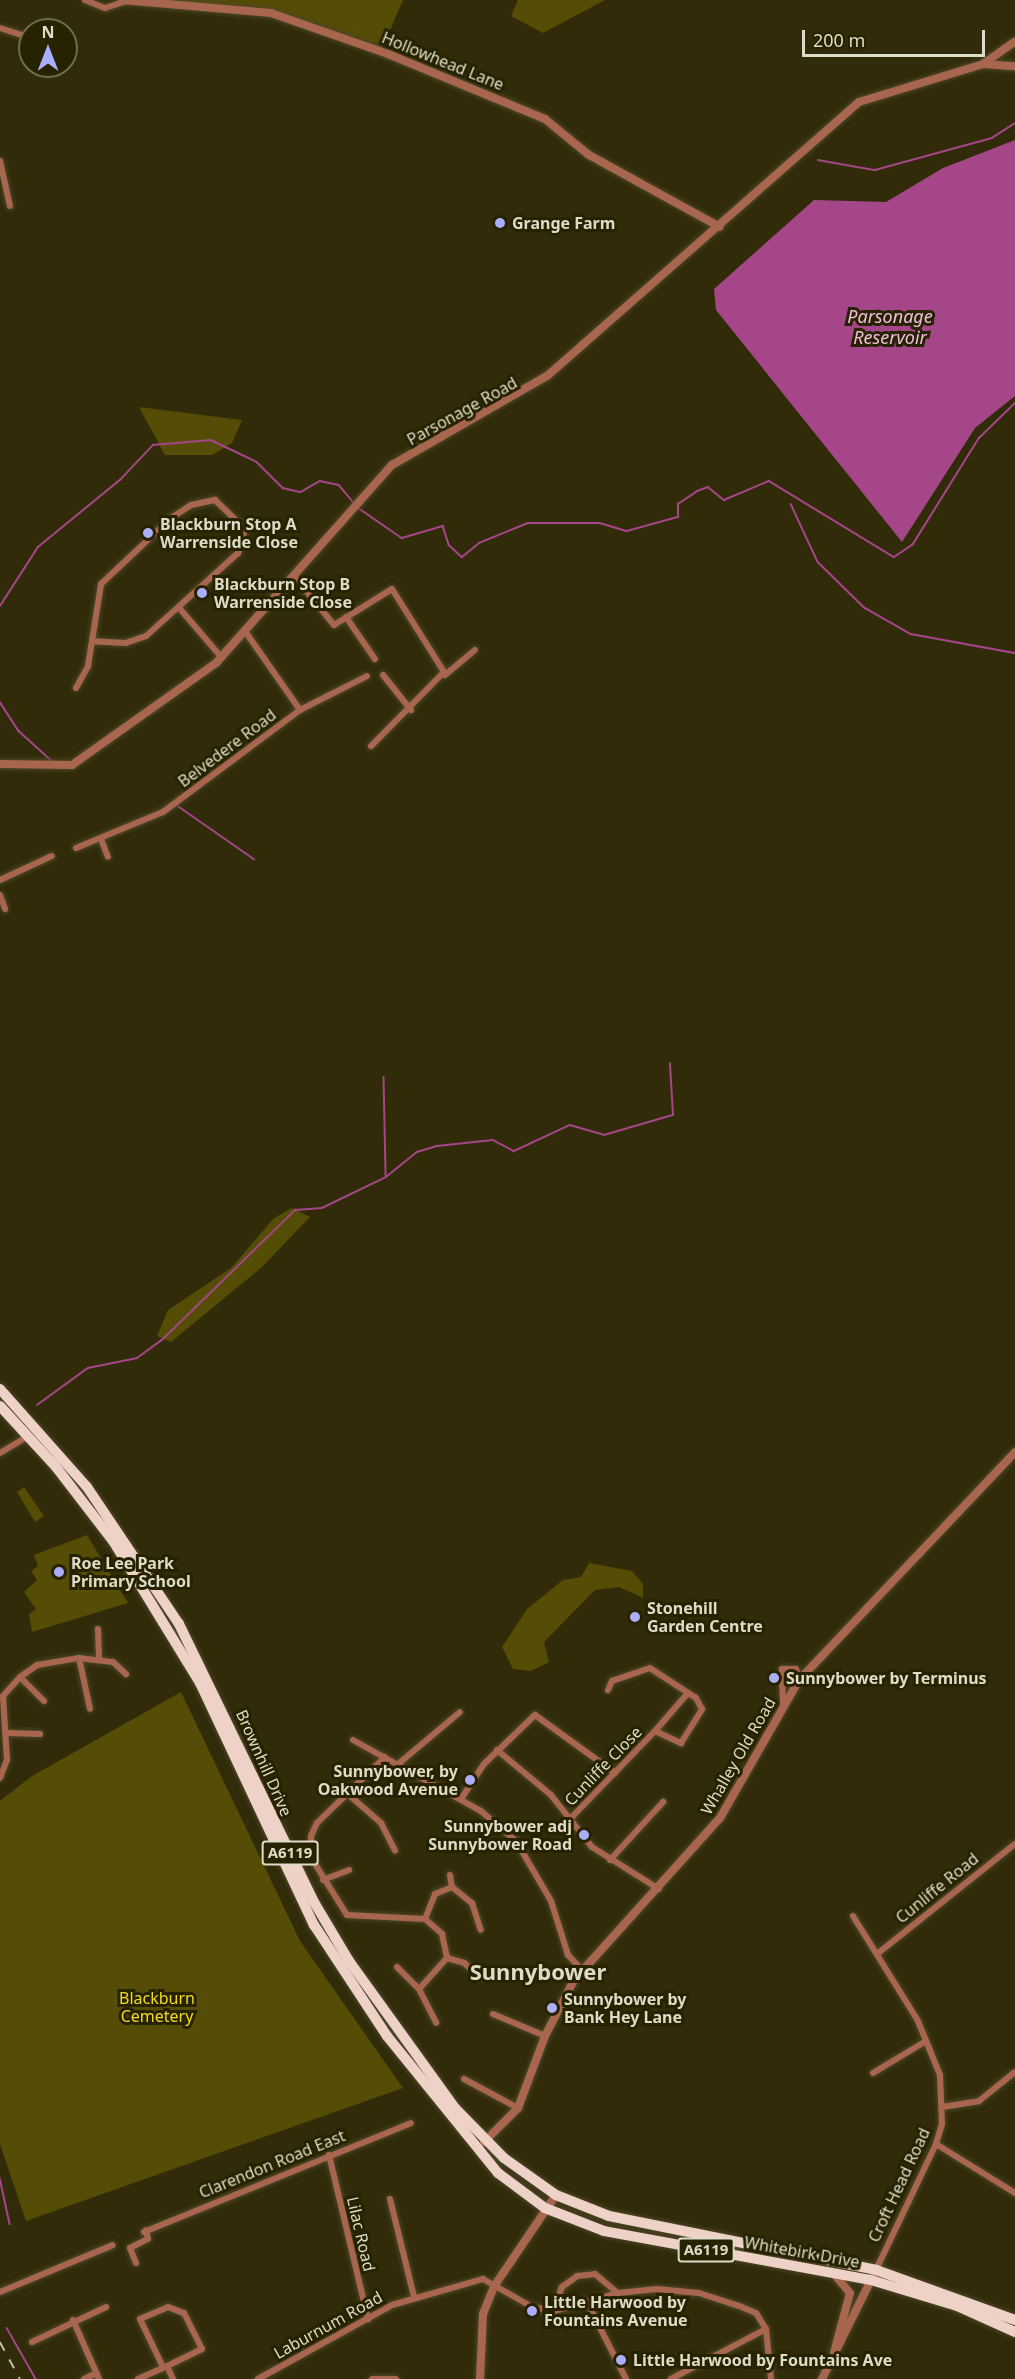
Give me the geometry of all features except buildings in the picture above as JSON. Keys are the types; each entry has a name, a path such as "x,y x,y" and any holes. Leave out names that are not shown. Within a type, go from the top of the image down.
{"highway":[{"name":"Brownhill Drive","path":"0,1389 39,1429 87,1486 198,1656 328,1930 382,2012 486,2140 556,2195"},
{"name":"Brownhill Drive","path":"0,1406 29,1435 82,1497 185,1654 280,1861 325,1942 387,2036 475,2150 545,2208"},
{"name":"Whitebirk Drive","path":"556,2195 665,2231 873,2275 1015,2320"},
{"name":"Whitebirk Drive","path":"545,2208 632,2239 831,2273 873,2275 957,2306 1015,2332"}],"street":[{"name":"Hollowhead Lane","path":"85,0 105,8 125,1 271,13 388,54 545,119 589,155 720,226"},
{"path":"0,28 18,34"},
{"path":"983,64 1015,42"},
{"name":"Parsonage Road","path":"0,764 72,765 222,658 247,634 392,465 547,376 859,102 983,64"},
{"path":"983,64 1015,66"},
{"path":"0,161 10,206"},
{"path":"2,198 9,197"},
{"path":"76,688 88,666 101,584 171,518 191,505 215,500 240,518 245,543 181,610 136,641 92,641"},
{"path":"295,577 330,624 393,589 445,675"},
{"path":"181,610 222,658"},
{"path":"346,617 375,659"},
{"path":"247,634 300,710"},
{"path":"371,746 445,675 475,650"},
{"path":"383,675 411,710"},
{"name":"Belvedere Road","path":"76,848 163,812 300,710 367,676"},
{"path":"102,839 108,857"},
{"path":"0,880 52,856"},
{"path":"0,896 5,909"},
{"path":"0,1453 39,1429"},
{"name":"Whalley Old Road","path":"475,2150 518,2108 545,2036 581,1970 658,1889 720,1818 783,1704 799,1680 1015,1452"},
{"path":"98,1629 99,1658"},
{"path":"79,1658 90,1710"},
{"path":"0,1778 7,1760 8,1733 1,1700 20,1677 37,1665 79,1658 99,1658 126,1674"},
{"path":"608,1690 612,1681 647,1667 688,1693"},
{"path":"783,1704 782,1669 796,1669 799,1680"},
{"path":"20,1677 44,1701"},
{"name":"Cunliffe Close","path":"570,1819 655,1731 688,1693 702,1707 686,1739 675,1743 655,1731"},
{"path":"397,1765 460,1712"},
{"path":"461,1799 497,1750 528,1719 541,1716 615,1773"},
{"path":"8,1733 40,1734"},
{"path":"353,1740 461,1799 516,1841 551,1901 568,1955 581,1970"},
{"path":"497,1750 551,1795 592,1847 658,1889"},
{"path":"0,1757 7,1760"},
{"path":"385,1758 313,1830 312,1859 339,1909 356,1919 425,1918 442,1934 447,1958"},
{"path":"349,1795 381,1823 395,1851"},
{"path":"610,1860 663,1802"},
{"name":"Cunliffe Road","path":"877,1954 1015,1844"},
{"path":"322,1880 339,1867 348,1870"},
{"path":"450,1875 452,1887 472,1903 481,1930"},
{"path":"425,1918 435,1894 452,1887"},
{"name":"Croft Head Road","path":"853,1916 926,2041 940,2075 942,2107 936,2144 873,2275"},
{"path":"447,1958 464,1963 482,1978"},
{"path":"419,1989 447,1958"},
{"path":"397,1967 419,1989 436,2023"},
{"path":"493,2014 545,2036"},
{"path":"873,2073 926,2041"},
{"path":"942,2107 979,2101 1015,2072"},
{"path":"464,2079 518,2108"},
{"name":"Clarendon Road East","path":"136,2263 130,2248 148,2239 145,2231 411,2122"},
{"path":"936,2144 1015,2193"},
{"name":"Lilac Road","path":"328,2155 368,2319"},
{"path":"480,2379 483,2314 495,2285 545,2208 556,2195"},
{"path":"390,2199 414,2297"},
{"path":"0,2292 113,2245"},
{"path":"831,2273 849,2292 834,2355"},
{"path":"554,2311 562,2287 577,2276 595,2274 618,2293"},
{"path":"822,2379 873,2275"},
{"name":"Laburnum Road","path":"258,2379 368,2319 414,2297 483,2279 495,2285"},
{"path":"495,2285 532,2307 554,2311 588,2304 618,2293 699,2292 756,2313 766,2329 771,2379"},
{"path":"588,2304 626,2379"},
{"path":"32,2342 73,2320 106,2307"},
{"path":"138,2379 165,2367 202,2349 184,2313 168,2307 140,2319 165,2367 172,2379"},
{"path":"73,2320 98,2376 84,2379"},
{"path":"671,2379 766,2329"},
{"path":"372,2379 396,2379"}],"green space":[{"path":"122,0 403,0 381,51 271,13"},
{"path":"518,0 605,0 543,33 511,16"},
{"path":"139,407 242,420 232,443 212,455 165,455"},
{"path":"292,1208 310,1217 261,1268 171,1342 157,1336 168,1310 231,1268 274,1218"},
{"path":"24,1487 44,1516 35,1522 17,1492"},
{"path":"87,1535 128,1603 32,1632 29,1614 36,1609 24,1592 37,1580 31,1571 38,1566 34,1555"},
{"path":"589,1563 632,1571 643,1584 643,1598 619,1587 595,1590 544,1642 549,1662 531,1671 513,1669 502,1647 527,1609 563,1580 581,1577"},
{"name":"Blackburn Cemetery","path":"181,1692 300,1941 403,2088 26,2221 0,2144 0,1801 32,1776"}],"water":[{"name":"Parsonage Reservoir","path":"1015,140 1015,396 975,428 902,542 716,310 714,289 814,200 886,202 943,168"}],"waterway":[{"path":"818,160 875,170 992,138 1015,123"},
{"path":"357,507 402,538 443,526 449,545 462,557 479,543 528,523 600,523 627,531 678,517 678,504 697,491 708,487 724,500 769,481 894,557 913,544 979,438 1015,403"},
{"path":"0,606 38,547 121,479 153,445 211,440 257,462 283,488 301,492 320,481 339,485 354,503"},
{"path":"791,504 818,562 865,608 911,634 1015,653"},
{"path":"0,702 19,731 52,761"},
{"path":"178,806 254,859"},
{"path":"37,1405 88,1368 137,1358 163,1339 295,1210 322,1208 386,1177 417,1152 437,1146 493,1140 514,1151 570,1125 604,1135 673,1115 670,1064"},
{"path":"384,1077 386,1175"},
{"path":"0,2178 10,2224"},
{"path":"7,2328 36,2379"}],"railway":[{"path":"0,2342 20,2379"}],"place":[{"name":"Grange Farm","path":"500,223"},
{"name":"Blackburn Stop A Warrenside Close","path":"148,533"},
{"name":"Blackburn Stop B Warrenside Close","path":"202,593"},
{"name":"Roe Lee Park Primary School","path":"59,1572"},
{"name":"Stonehill Garden Centre","path":"635,1617"},
{"name":"Sunnybower by Terminus","path":"774,1678"},
{"name":"Sunnybower, by Oakwood Avenue","path":"470,1780"},
{"name":"Sunnybower adj Sunnybower Road","path":"584,1835"},
{"name":"Sunnybower by Bank Hey Lane","path":"552,2008"},
{"name":"Little Harwood by Fountains Avenue","path":"532,2311"},
{"name":"Little Harwood by Fountains Ave","path":"621,2360"}],"district":[{"name":"Sunnybower","path":"538,1972"}]}
